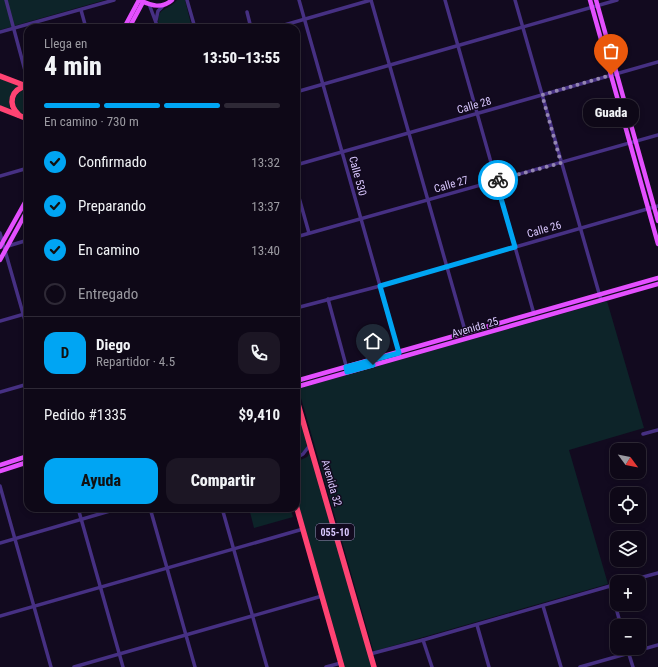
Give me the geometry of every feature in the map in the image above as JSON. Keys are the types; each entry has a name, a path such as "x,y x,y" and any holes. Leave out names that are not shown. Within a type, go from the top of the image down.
{"highway":[{"path":"0,76 24,85"},
{"path":"19,115 12,108 12,100 13,96 19,89 24,87"},
{"path":"0,108 24,117"},
{"name":"Avenida 32","path":"300,410 374,667"},
{"name":"055-10","path":"298,512 342,665"}],"main road":[{"path":"141,1 163,6 172,0"},
{"path":"590,0 636,142 656,207 658,221"},
{"path":"596,0 630,143 658,244"},
{"path":"127,24 141,1"},
{"path":"131,24 141,1"},
{"path":"0,260 3,247 24,205"},
{"path":"3,247 24,215"},
{"name":"Avenida 25","path":"600,298 658,278"},
{"name":"Avenida 25","path":"300,386 347,370 535,316 658,284"},
{"name":"Avenida 25","path":"300,380 347,370"},
{"path":"0,465 24,457"},
{"path":"0,470 24,463"}],"street":[{"path":"6,0 24,66"},
{"path":"29,24 114,0"},
{"path":"187,0 194,24"},
{"name":"Calle 530","path":"299,0 399,355"},
{"path":"287,24 371,0 466,336"},
{"path":"445,0 535,316"},
{"path":"515,0 600,298"},
{"path":"300,91 617,0"},
{"path":"149,4 157,24"},
{"path":"156,21 157,14 163,6"},
{"path":"81,10 85,24"},
{"path":"247,12 250,24"},
{"path":"0,32 24,25"},
{"name":"Calle 28","path":"300,164 658,62"},
{"name":"Calle 27","path":"300,236 658,135"},
{"path":"0,176 24,169"},
{"path":"300,201 309,233"},
{"name":"Calle 26","path":"300,307 380,286 656,207"},
{"path":"0,233 24,315 0,321"},
{"path":"3,247 24,241"},
{"path":"328,299 347,370"},
{"path":"0,392 24,385"},
{"path":"644,434 658,430"},
{"path":"300,456 310,444"},
{"path":"0,486 51,667"},
{"path":"79,512 123,667"},
{"path":"0,542 106,512"},
{"path":"151,512 195,667"},
{"path":"223,512 267,667"},
{"path":"0,616 303,529"},
{"path":"646,576 658,573"},
{"path":"370,654 424,640 610,586"},
{"path":"74,667 322,596"},
{"path":"543,606 561,667"},
{"path":"477,624 489,667"},
{"path":"424,640 432,667"},
{"path":"646,648 658,645"},
{"path":"580,667 622,655"},
{"path":"630,655 633,667"},
{"path":"326,667 342,665"}],"green space":[{"path":"0,0 105,0 0,30"},
{"path":"177,0 185,0 191,24 158,24 160,13"},
{"path":"0,78 18,86 11,96 9,102 10,109 0,106"},
{"path":"24,90 24,114 20,113 15,106 16,97"},
{"path":"607,301 644,428 569,450 608,584 375,651 373,650 300,394 301,388"},
{"path":"300,414 307,441 304,451 301,453"},
{"path":"310,453 372,667 345,667 300,510 300,460 307,457"},
{"path":"250,512 291,512 293,517 254,528"}],"way so far":[{"path":"498,180 561,163 542,95 611,75"}],"place":[{"name":"Guada","path":"611,75"}],"route":[{"path":"373,365 347,372 346,367 399,353 380,286 515,247 496,181 498,180"}]}
